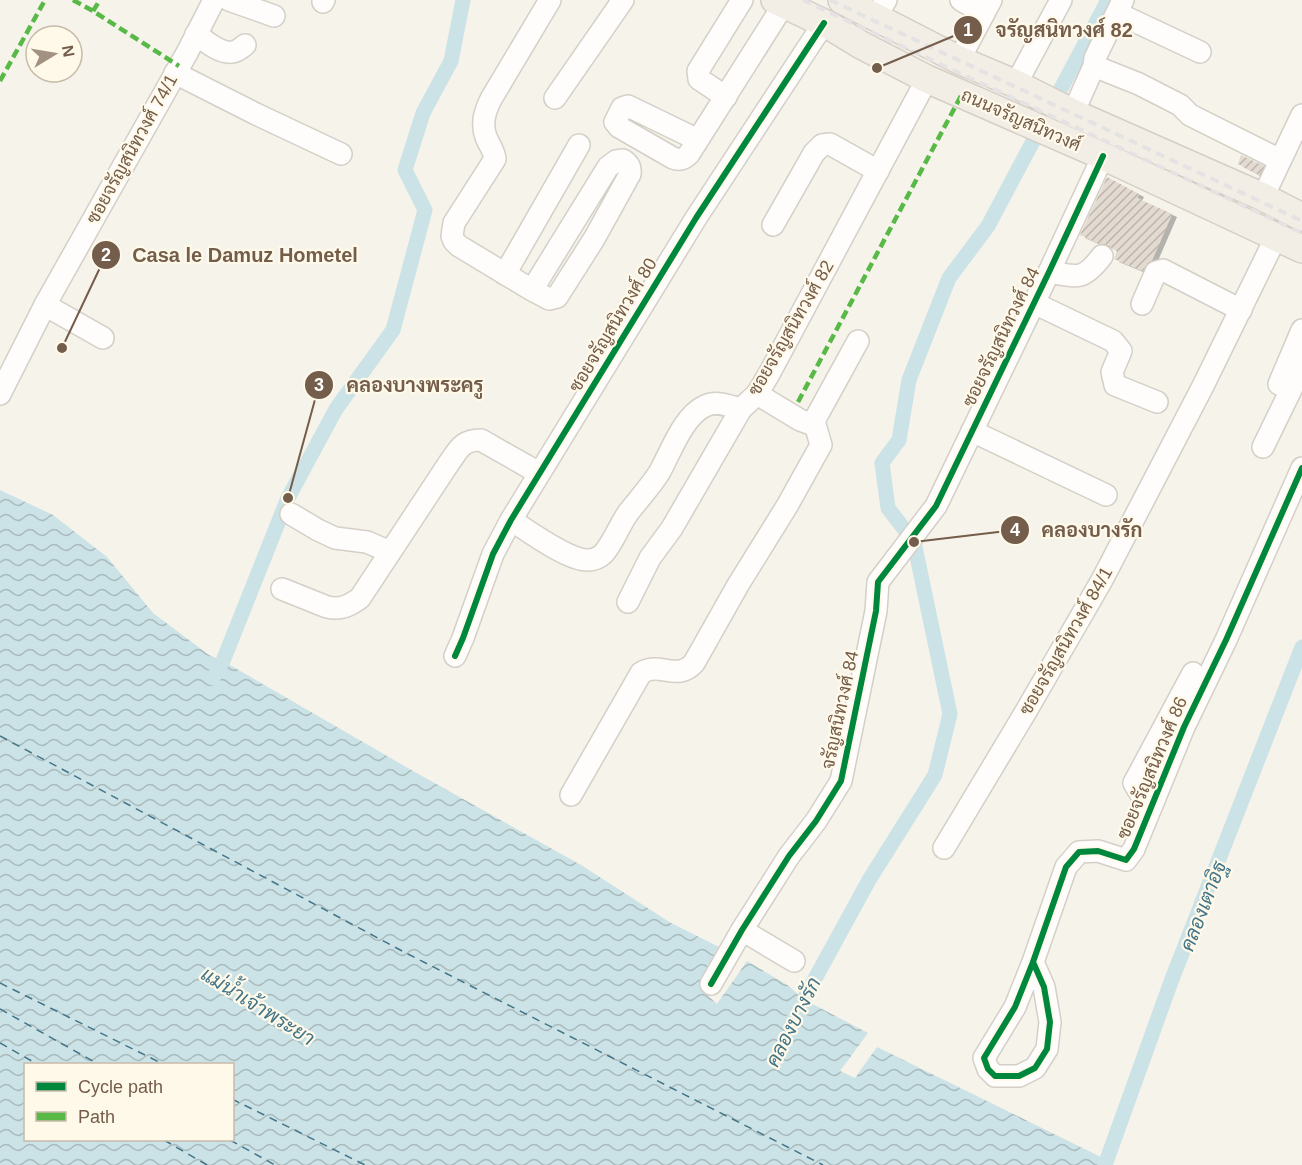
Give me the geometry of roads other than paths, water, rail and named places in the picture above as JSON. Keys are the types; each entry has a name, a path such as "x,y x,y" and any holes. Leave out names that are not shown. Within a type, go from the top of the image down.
{"main road":[{"name":"ถนนจรัญสนิทวงศ์","path":"842,0 881,9 882,20 959,60 1263,197 1302,217"},
{"name":"ถนนจรัญสนิทวงศ์","path":"779,2 824,23 927,79 1103,156 1302,249"}],"street":[{"name":"ซอยจรัญสนิทวงศ์ 74/1","path":"0,394 45,305 214,0"},
{"path":"229,0 274,16"},
{"path":"532,290 608,167 622,160 631,169 594,239 557,297 549,299 532,290 454,241 452,229 454,223 495,159 483,127 484,114 550,0"},
{"path":"555,98 623,0"},
{"path":"726,97 699,79 698,71 741,0"},
{"path":"959,60 987,7 961,0"},
{"path":"1016,84 1061,0"},
{"path":"699,140 779,2"},
{"path":"1073,113 1094,66 1095,58 1120,6 1200,52"},
{"name":"ซอยจรัญสนิทวงศ์ 80","path":"454,656 464,638 493,554 511,520 696,218 824,23"},
{"path":"196,34 226,52 234,52 245,45"},
{"path":"1094,66 1150,89 1180,105 1190,115 1280,160"},
{"path":"175,73 341,154"},
{"name":"ซอยจรัญสนิทวงศ์ 82","path":"628,602 650,558 672,528 741,409 757,394 927,79"},
{"path":"1263,197 1302,115"},
{"path":"773,225 814,153 822,145 830,144 878,171"},
{"path":"505,274 579,145"},
{"name":"ซอยจรัญสนิทวงศ์ 84","path":"913,536 936,506 1103,156"},
{"name":"ซอยจรัญสนิทวงศ์ 84/1","path":"944,848 1102,580 1203,386 1276,237"},
{"path":"1049,272 1080,276 1091,270 1102,256"},
{"path":"1142,304 1156,272 1163,270 1240,310"},
{"path":"1034,303 1113,340 1121,351 1112,372 1115,385 1157,402"},
{"path":"45,305 103,338"},
{"path":"1259,442 1285,386 1302,330"},
{"path":"571,795 641,673 647,669 682,672 694,663 821,445 814,422 858,341"},
{"path":"1285,386 1302,367"},
{"path":"757,394 800,420 808,423 814,422"},
{"path":"511,520 568,555 578,559 597,558 603,554 627,515 657,476 694,412 707,404 720,404 741,409"},
{"path":"972,431 1106,495"},
{"path":"282,589 334,609 344,608 360,598 465,442 482,440 539,473"},
{"name":"ซอยจรัญสนิทวงศ์ 86","path":"1033,962 1044,987 1050,1022 1047,1049 1035,1068 1019,1076 995,1076 988,1069 984,1058 1015,1007 1066,867 1079,852 1098,851 1126,860 1134,849 1184,728 1226,640 1302,468"},
{"path":"291,513 335,538 367,542 390,552"},
{"name":"จรัญสนิทวงศ์ 84","path":"711,984 789,856 816,821 841,781 876,611 878,582 913,536"},
{"path":"1154,800 1140,793 1134,783 1193,673"},
{"path":"742,930 794,961"}],"water":[{"name":"แม่น้ำเจ้าพระยา","path":"0,490 53,515 107,557 153,613 209,655 581,865 671,923 727,951 703,991 717,1004 747,961 789,986 803,999 868,1033 840,1071 855,1078 877,1047 1107,1160 1105,1165 0,1165"}],"waterway":[{"path":"213,678 223,661 288,498 336,409 393,330 425,210 405,170 423,113 451,61 463,0"},
{"name":"คลองบางรัก","path":"794,1017 869,880 935,775 950,714 914,542 888,508 882,463 899,440 909,380 949,278 988,226 1108,0"},
{"name":"คลองเตาอิฐ","path":"1105,1165 1172,979 1302,647"}],"railway":[{"path":"803,0 1302,233"},
{"path":"830,0 1302,221"}],"place":[{"name":"จรัญสนิทวงศ์ 82","path":"877,68"},
{"name":"Casa le Damuz Hometel","path":"62,348"},
{"name":"คลองบางพระครู","path":"288,498"},
{"name":"คลองบางรัก","path":"914,542"}]}
